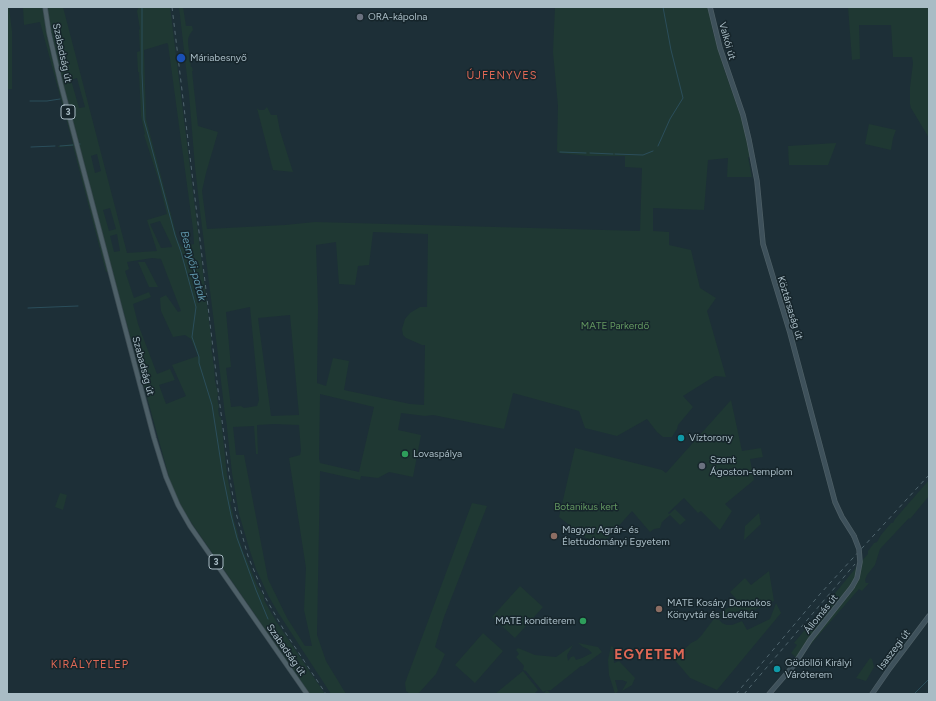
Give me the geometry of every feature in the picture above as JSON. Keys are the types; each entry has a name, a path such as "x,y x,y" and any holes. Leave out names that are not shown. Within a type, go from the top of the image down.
{"main road":[{"name":"Szabadság út","path":"46,7 49,33 60,81 154,438 166,477 190,526 307,694"},
{"name":"Valkói út","path":"710,7 718,42 731,80"},
{"name":"Köztársaság út","path":"731,80 746,124 754,161 762,244 790,333 836,502 844,520 854,536"},
{"name":"Állomás út","path":"770,694 794,665 810,640 852,587 858,574 860,562 859,551 854,536"},
{"name":"Isaszegi út","path":"872,694 929,616"}],"green space":[{"path":"7,7 9,7 12,31 12,89 7,89"},
{"path":"23,7 63,7 127,253 157,251 147,220 167,214 158,178 144,135 141,116 137,52 140,51 140,29 137,11 139,7 170,7 212,345 215,381 218,394 218,409 219,416 221,418 233,517 244,554 257,585 264,596 264,600 276,621 325,694 310,694 186,515 172,488 112,270 106,272 73,146 58,147 73,144 40,22 24,25","holes":["167,43 194,244 182,247 178,241 146,119 144,50","77,78 85,107 79,108 71,80","97,154 101,171 95,173 91,156","110,208 116,229 109,231 103,210","160,221 172,246 161,248 150,224","117,234 120,251 114,252 110,236","152,258 161,259 181,311 178,312 166,295 160,298 161,311 173,337 185,335 191,339 198,356 172,365 186,396 166,404 159,385 175,380 170,369 157,374 138,324 133,304 151,297 149,292 134,298 125,271 129,269 127,262"]},
{"name":"MATE Parkerdő","path":"179,7 183,7 186,26 192,26 193,30 188,39 188,43 191,67 193,71 198,126 218,132 202,191 207,229 315,222 640,231 642,168 625,167 625,156 588,156 559,153 557,151 558,106 553,52 555,7 708,7 713,32 724,69 743,123 751,157 748,157 752,177 727,177 728,158 708,160 704,210 653,208 653,231 669,232 669,245 691,250 700,288 716,298 707,311 726,377 715,376 683,396 693,407 678,425 672,437 663,437 647,419 617,436 585,428 579,411 513,393 504,429 433,415 425,416 401,413 398,430 421,435 413,477 389,472 378,478 361,476 360,480 320,471 317,635 326,661 346,694 331,694 279,614 256,569 239,514 232,473 201,219","holes":["373,232 428,234 427,307 420,307 410,313 405,319 402,329 403,335 406,338 425,345 424,405 410,404 344,390 349,361 333,358 326,386 317,383 318,307 316,245 336,242 339,284 355,285 358,266 369,265","250,307 259,400 257,406 244,408 241,406 231,407 226,368 231,367 226,312","290,315 299,415 271,416 258,318","320,394 374,407 359,472 320,463","257,425 299,425 300,455 289,458 306,568 304,610 312,646 305,646 287,618 268,579 244,455 236,455 233,427 254,426 256,454 258,454"]},
{"path":"848,7 929,7 929,138 910,104 910,87 913,63 912,57 893,57 891,25 859,25 860,59 852,60"},
{"path":"267,107 271,115 277,115 280,131 293,172 273,170 257,108 259,110 264,110"},
{"path":"869,124 896,130 891,150 865,144"},
{"path":"836,143 828,165 789,165 788,146"},
{"path":"138,262 145,262 158,287 149,287"},
{"name":"Botanikus kert","path":"731,400 742,451 761,448 763,457 750,459 754,480 725,504 732,511 720,530 701,511 698,513 684,498 668,513 669,514 675,509 686,520 680,525 670,515 662,522 660,528 654,529 650,532 632,511 599,548 559,517 575,448 662,470 666,473"},
{"path":"929,480 929,496 910,519 909,518 880,549 875,565 865,580 866,583 869,583 862,591 859,589 817,637 800,661 791,653 797,645 794,643 868,554 868,551 874,543 877,542 891,523 893,523"},
{"path":"60,493 67,495 63,510 55,507"},
{"path":"472,503 487,506 444,617 435,647 445,654 436,674 418,694 410,694 406,691 405,683"},
{"path":"759,513 761,524 744,540 745,526"},
{"path":"769,571 774,601 734,619 727,620 721,618 717,614 728,608 737,600 730,592 745,578 751,585"},
{"path":"520,586 543,607 515,638 492,617"},
{"path":"776,603 781,613 717,690 690,678 674,659 701,636 716,616 722,623 727,625 732,625 742,621 747,630 770,619"},
{"path":"483,633 503,651 475,683 455,665"},
{"path":"578,643 598,647 602,652 581,666 551,690 543,692 526,671 523,670 524,666 516,657 519,654 516,650 518,648 535,655 556,657 573,645 567,655 568,661 574,656 576,660 592,653"},
{"path":"611,646 613,647 614,663 619,661 635,678 632,685 622,691 627,682 615,680 618,691 615,694 609,675 608,660"},
{"path":"870,658 872,659 874,667 866,681 856,678"},
{"path":"523,671 538,690 534,694 495,694"},
{"path":"547,690 551,694 543,694"}],"waterway":[{"name":"Besnyői-patak","path":"142,7 144,120 196,307 192,337 212,405 223,476 231,515 237,538 268,619"},
{"path":"658,146 670,119 683,98 671,50 663,7"},
{"path":"30,101 60,99"},
{"path":"60,146 73,145"},
{"path":"31,147 55,146"},
{"path":"615,154 643,155 653,151"},
{"path":"560,152 586,153"},
{"path":"590,153 613,154"},
{"path":"28,308 78,306"},
{"path":"914,694 929,679"}],"railway":[{"path":"172,7 219,398 236,513 248,556 265,597 285,632 326,694"},
{"path":"736,694 820,594 929,475"},
{"path":"744,694 855,564"}],"place":[{"name":"ORA-kápolna","path":"360,17"},
{"name":"Máriabesnyő","path":"181,58"},
{"name":"Víztorony","path":"681,438"},
{"name":"Lovaspálya","path":"405,454"},
{"name":"Szent Ágoston-templom","path":"702,466"},
{"name":"Magyar Agrár- és Élettudományi Egyetem","path":"554,536"},
{"name":"MATE Kosáry Domokos Könyvtár és Levéltár","path":"659,609"},
{"name":"MATE konditerem","path":"583,621"},
{"name":"Gödöllői Királyi Váróterem","path":"777,669"}],"district":[{"name":"ÚJFENYVES","path":"502,76"},
{"name":"EGYETEM","path":"650,655"},
{"name":"KIRÁLYTELEP","path":"90,665"}]}
